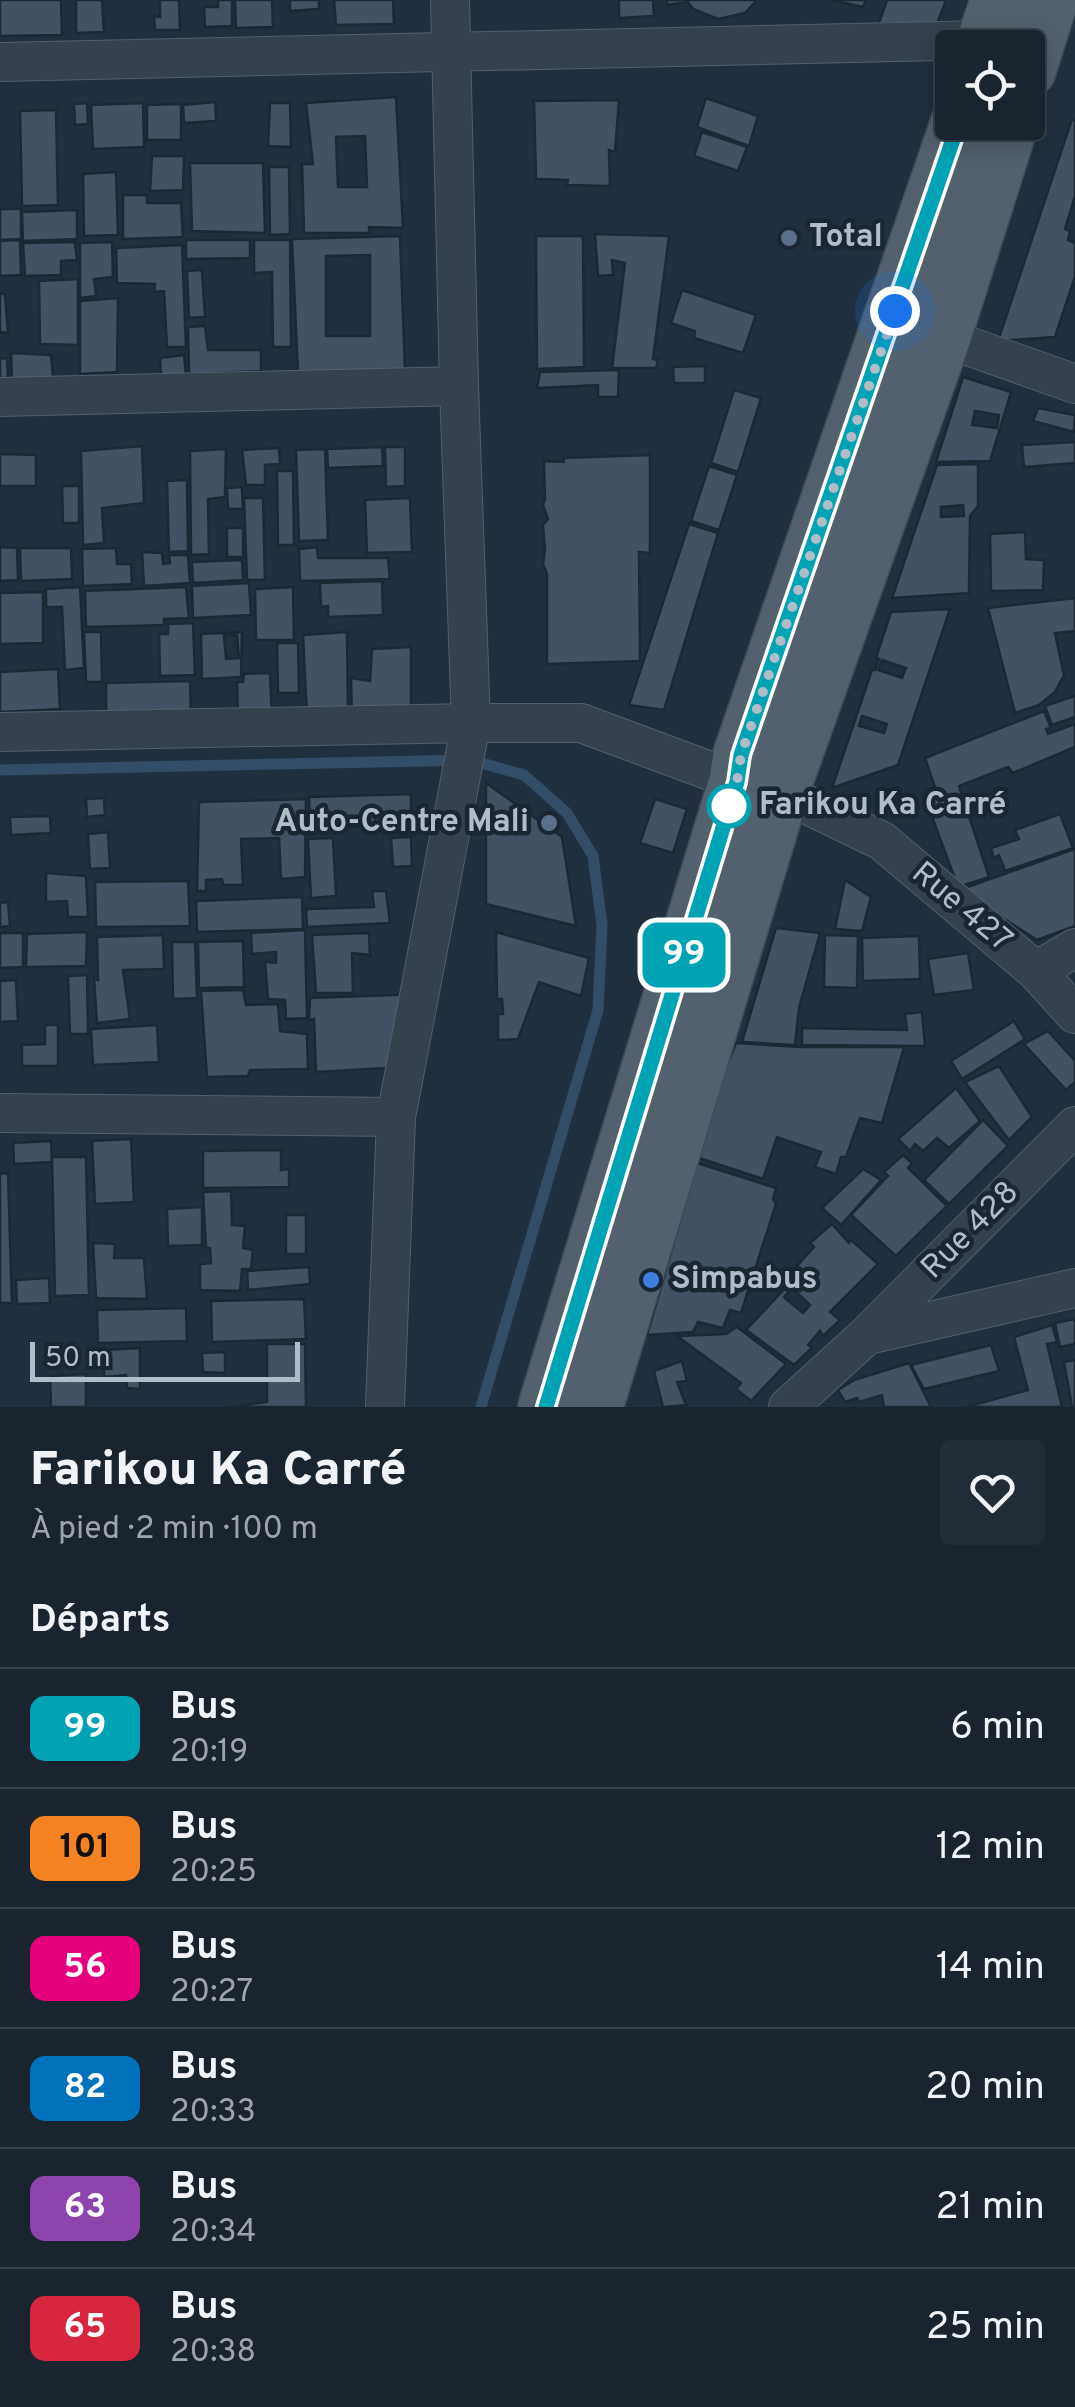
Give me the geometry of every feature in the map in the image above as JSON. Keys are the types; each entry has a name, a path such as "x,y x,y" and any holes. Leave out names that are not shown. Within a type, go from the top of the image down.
{"main road":[{"path":"1010,30 1050,0"},
{"path":"594,1407 759,787 741,755 953,140"},
{"path":"546,1407 759,787 942,336 1005,140"}],"street":[{"path":"385,1407 396,1117 471,723 458,386 450,0"},
{"path":"0,62 935,40"},
{"path":"942,336 1068,373"},
{"path":"0,396 458,386"},
{"name":"Rue 427","path":"0,732 581,723 759,787 882,841 1036,971 1075,1014"},
{"path":"1036,971 1075,948"},
{"path":"0,1113 396,1117"},
{"name":"Rue 428","path":"788,1407 867,1335 1075,1126"},
{"name":"Rue 428","path":"867,1335 1075,1288"}],"building":[{"path":"0,0 61,0 62,35 0,36"},
{"path":"76,0 102,0 104,32 76,33"},
{"path":"160,0 179,0 180,30 155,30 154,16 160,17"},
{"path":"218,0 232,0 232,26 205,27 204,7 218,7"},
{"path":"235,0 272,0 273,27 236,28"},
{"path":"290,0 319,0 319,9 290,11"},
{"path":"334,0 393,0 394,24 336,25"},
{"path":"619,0 653,0 654,16 619,18"},
{"path":"667,0 757,0 745,13 718,19 693,9 688,2 667,5"},
{"path":"832,0 866,0 863,7"},
{"path":"887,0 946,0 937,24 879,23"},
{"path":"396,97 403,228 369,227 370,233 304,233 302,164 313,164 306,103","holes":["365,136 367,187 338,187 336,137"]},
{"path":"706,98 758,116 749,146 697,127"},
{"path":"619,100 615,152 609,150 610,186 567,185 568,180 536,179 534,101"},
{"path":"215,102 216,121 184,123 183,105"},
{"path":"87,103 88,124 75,125 74,104"},
{"path":"143,103 144,147 93,149 91,105"},
{"path":"270,103 290,103 291,147 268,146"},
{"path":"181,104 181,140 147,140 147,105"},
{"path":"56,110 58,205 22,206 20,111"},
{"path":"1072,119 1075,196 1065,229 1070,231 1068,240 1075,243 1075,277 1055,337 998,341"},
{"path":"702,132 747,147 738,171 694,156"},
{"path":"152,156 184,156 183,190 150,191"},
{"path":"190,163 263,163 265,233 192,231"},
{"path":"269,167 289,167 290,234 270,235"},
{"path":"116,172 118,235 84,236 83,174"},
{"path":"123,195 147,195 147,203 181,203 183,237 123,239"},
{"path":"0,209 21,209 21,239 0,240"},
{"path":"77,210 77,239 23,241 22,212"},
{"path":"595,234 669,236 653,359 658,360 656,368 612,368 625,263 612,260 613,275 598,276"},
{"path":"400,236 405,369 298,373 292,239","holes":["370,255 370,336 326,336 326,256"]},
{"path":"536,236 583,236 584,367 537,369"},
{"path":"20,240 21,275 0,276 0,241"},
{"path":"186,240 250,240 250,258 186,259"},
{"path":"254,240 290,240 291,347 273,347 272,272 254,273"},
{"path":"75,242 77,260 61,261 61,275 25,276 23,243"},
{"path":"112,242 113,277 94,279 96,296 80,298 80,243"},
{"path":"182,245 186,347 167,347 164,291 154,292 155,284 117,283 116,248"},
{"path":"202,270 205,317 189,318 187,271"},
{"path":"78,279 78,345 40,344 39,281"},
{"path":"682,290 756,315 743,353 694,338 695,331 671,323"},
{"path":"0,294 5,294 8,333 0,332"},
{"path":"118,298 117,372 80,374 80,301"},
{"path":"205,326 208,350 261,350 261,371 189,374 188,327"},
{"path":"11,353 51,355 53,377 12,379"},
{"path":"184,355 186,374 161,376 160,358"},
{"path":"7,358 8,378 0,378 0,359"},
{"path":"705,366 705,383 674,383 673,367"},
{"path":"619,370 618,397 598,397 598,385 537,388 540,372"},
{"path":"963,377 1011,392 990,461 936,462","holes":["975,411 999,415 997,428 972,425"]},
{"path":"734,390 761,398 738,472 711,463"},
{"path":"1038,408 1075,415 1074,432 1033,421"},
{"path":"1075,442 1075,463 1024,467 1022,445"},
{"path":"142,446 144,503 102,508 104,543 83,545 81,451"},
{"path":"382,447 383,466 328,468 327,449"},
{"path":"385,447 405,447 405,486 386,487"},
{"path":"279,448 280,464 265,465 265,485 246,485 242,450"},
{"path":"226,449 225,497 208,499 209,554 191,555 190,451"},
{"path":"325,449 328,540 299,541 296,450"},
{"path":"0,454 36,455 36,486 0,486"},
{"path":"650,455 650,553 639,552 640,661 547,664 543,525 548,519 543,505 544,461"},
{"path":"978,464 978,506 970,516 969,593 892,598 937,465","holes":["963,505 964,516 941,517 941,507"]},
{"path":"709,466 737,475 719,530 691,521"},
{"path":"277,471 293,471 294,545 278,545"},
{"path":"187,480 188,551 169,552 167,481"},
{"path":"62,486 79,486 79,523 63,523"},
{"path":"242,487 243,509 228,509 227,488"},
{"path":"244,498 263,498 265,580 247,580"},
{"path":"410,498 412,552 367,553 365,500"},
{"path":"689,524 718,533 664,710 629,705"},
{"path":"227,528 243,528 243,557 227,557"},
{"path":"1025,532 1026,559 1044,560 1043,590 991,591 990,534"},
{"path":"0,547 17,548 18,580 0,581"},
{"path":"317,547 318,558 388,558 390,579 300,581 299,549"},
{"path":"20,548 71,548 72,579 21,581"},
{"path":"116,548 117,564 131,564 132,584 83,586 82,549"},
{"path":"142,552 162,553 163,564 170,563 169,555 188,555 190,583 144,586"},
{"path":"242,560 243,580 193,583 192,562"},
{"path":"382,581 383,615 328,617 328,606 321,607 320,583"},
{"path":"249,583 251,615 193,618 192,586"},
{"path":"80,587 84,668 65,670 62,607 46,607 46,589"},
{"path":"186,587 189,618 164,619 164,625 86,627 85,591"},
{"path":"293,587 294,640 256,640 255,589"},
{"path":"43,592 43,643 0,644 0,593"},
{"path":"1075,598 1075,631 1055,633 1064,675 1055,692 1039,705 1015,713 988,608"},
{"path":"950,609 898,765 832,788 879,659 876,658 891,612","holes":["882,660 906,668 902,678 878,670","862,716 887,724 884,733 859,726"]},
{"path":"193,623 195,675 160,676 159,634 168,634 168,624"},
{"path":"84,632 101,632 102,682 86,682"},
{"path":"242,632 241,677 202,679 201,634","holes":["224,635 237,635 239,658 226,659"]},
{"path":"347,632 348,716 307,717 303,635"},
{"path":"277,643 298,643 299,693 278,693"},
{"path":"411,647 411,716 352,716 351,678 370,681 372,649"},
{"path":"58,669 60,709 0,712 0,672"},
{"path":"270,673 272,719 238,718 237,682 243,682 244,674"},
{"path":"190,681 191,719 106,721 106,683"},
{"path":"1075,696 1075,717 1052,725 1045,706"},
{"path":"1044,711 1051,728 1046,729 1048,734 1075,724 1075,747 1013,773 1008,767 959,786 989,877 958,887 927,803 938,796 925,758"},
{"path":"486,783 562,837 576,926 486,904"},
{"path":"411,794 411,825 310,828 309,797"},
{"path":"104,798 105,815 87,817 86,799"},
{"path":"306,799 305,877 281,879 279,838 241,839 243,885 223,885 222,879 206,880 206,891 197,891 199,802"},
{"path":"655,799 687,809 673,853 640,843"},
{"path":"1060,814 1073,848 1005,871 999,855 994,858 991,848 1019,839 1015,830"},
{"path":"50,816 51,833 11,835 10,817"},
{"path":"108,832 110,868 90,869 88,834"},
{"path":"411,837 412,866 393,867 391,838"},
{"path":"333,838 336,896 311,898 308,839"},
{"path":"1075,849 1075,926 1037,940 959,890"},
{"path":"46,873 86,876 88,917 68,917 67,901 46,902"},
{"path":"845,880 871,897 862,931 835,929"},
{"path":"188,881 190,926 96,927 95,882"},
{"path":"372,891 386,891 390,923 307,927 306,909 374,907"},
{"path":"302,897 303,929 197,932 196,901"},
{"path":"8,902 10,926 0,927 0,903"},
{"path":"776,928 820,933 799,1008 795,1045 742,1042"},
{"path":"305,930 307,1018 286,1019 285,1000 268,999 265,962 276,963 276,952 252,954 251,933"},
{"path":"87,932 86,966 26,967 27,934"},
{"path":"496,932 589,958 581,996 539,982 518,1039 498,1040 498,1014 503,1014 502,999 497,999"},
{"path":"0,933 23,933 23,967 0,968"},
{"path":"369,933 370,955 352,953 353,993 316,993 312,935"},
{"path":"163,935 164,969 123,970 130,1019 97,1023 97,937"},
{"path":"825,935 858,936 857,988 824,987"},
{"path":"919,936 920,979 863,981 862,938"},
{"path":"243,941 244,987 199,988 198,942"},
{"path":"172,942 195,942 197,998 173,999"},
{"path":"968,953 974,990 934,995 928,959"},
{"path":"87,975 88,1034 70,1034 68,976"},
{"path":"16,980 18,1021 0,1022 0,981"},
{"path":"243,990 246,1005 278,1004 280,1031 307,1034 308,1069 250,1070 248,1076 207,1077 201,991"},
{"path":"420,994 421,1066 316,1072 310,998"},
{"path":"922,1012 925,1046 802,1045 802,1028 907,1030 905,1014"},
{"path":"1014,1021 1025,1039 962,1079 951,1061"},
{"path":"45,1025 58,1025 58,1066 22,1066 22,1045 45,1044"},
{"path":"157,1025 159,1062 93,1065 91,1029"},
{"path":"1048,1031 1075,1061 1075,1082 1066,1090 1024,1044"},
{"path":"736,1043 904,1047 882,1123 860,1118 836,1174 815,1167 821,1152 777,1137 763,1179 690,1155"},
{"path":"999,1066 1032,1117 1009,1140 965,1082"},
{"path":"956,1088 980,1121 949,1148 937,1138 923,1151 915,1144 910,1151 898,1139"},
{"path":"983,1120 1008,1146 949,1204 924,1180"},
{"path":"131,1139 134,1202 95,1204 92,1141"},
{"path":"51,1141 52,1162 14,1164 13,1143"},
{"path":"281,1150 281,1170 289,1169 289,1187 203,1188 203,1151"},
{"path":"903,1155 912,1163 908,1168 947,1206 896,1256 851,1215 888,1176 884,1172"},
{"path":"52,1157 86,1157 89,1295 55,1296"},
{"path":"697,1163 776,1188 776,1204 741,1313 730,1310 723,1328 698,1322 693,1332 647,1335"},
{"path":"863,1169 881,1180 841,1225 822,1208"},
{"path":"8,1173 12,1303 0,1303 0,1174"},
{"path":"231,1191 232,1225 245,1226 243,1248 253,1250 251,1269 242,1269 240,1291 200,1290 200,1264 211,1263 210,1248 206,1248 203,1192"},
{"path":"202,1207 202,1245 168,1246 167,1209"},
{"path":"286,1215 306,1215 306,1254 286,1254"},
{"path":"832,1224 849,1243 851,1240 878,1264 830,1312 840,1320 823,1336 820,1331 808,1345 812,1348 794,1365 746,1330 800,1272 797,1266 814,1247 810,1243","holes":["792,1288 810,1305 803,1313 784,1297"]},
{"path":"93,1243 115,1244 114,1258 144,1258 147,1299 96,1298"},
{"path":"309,1267 310,1284 248,1290 247,1271"},
{"path":"49,1278 50,1303 17,1304 16,1280"},
{"path":"304,1299 306,1339 212,1342 211,1301"},
{"path":"186,1308 187,1341 98,1343 97,1310"},
{"path":"1075,1319 1075,1344 1060,1347 1055,1323"},
{"path":"1052,1325 1057,1342 1047,1344 1062,1407 966,1407 1028,1390 1014,1337"},
{"path":"737,1327 786,1364 751,1401 736,1389 741,1383 677,1336 726,1334"},
{"path":"267,1344 305,1344 306,1407 228,1407 267,1402"},
{"path":"991,1345 999,1371 924,1389 911,1365"},
{"path":"140,1348 140,1389 127,1388 126,1375 104,1377 104,1350"},
{"path":"225,1352 225,1373 203,1372 202,1353"},
{"path":"1075,1360 1075,1407 1072,1407 1064,1362"},
{"path":"682,1361 687,1381 677,1382 686,1405 663,1407 654,1371"},
{"path":"909,1363 931,1407 884,1407 882,1395 845,1402 838,1390 854,1380"},
{"path":"86,1374 86,1407 51,1407 50,1376"}],"waterway":[{"path":"0,770 471,760 524,775 567,813 593,856 602,925 598,1010 481,1407"}],"bus line":[{"name":"99","path":"546,1407 737,782 741,755 953,140"}],"place":[{"name":"Total","path":"789,238"},
{"name":"Farikou Ka Carré","path":"729,806"},
{"name":"Auto-Centre Mali","path":"549,823"},
{"name":"Simpabus","path":"651,1280"}],"route":[{"path":"729,806 726,818 741,755 895,311"}]}
